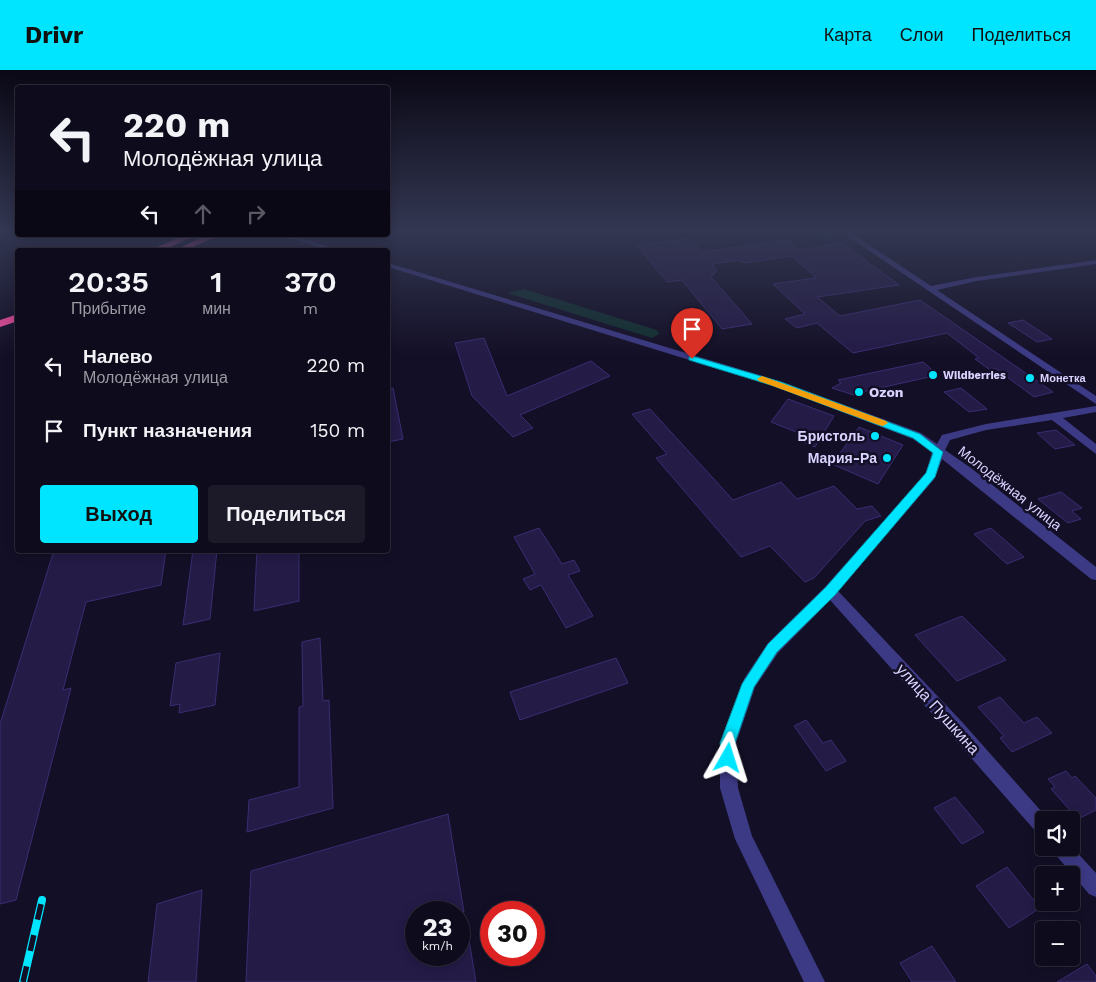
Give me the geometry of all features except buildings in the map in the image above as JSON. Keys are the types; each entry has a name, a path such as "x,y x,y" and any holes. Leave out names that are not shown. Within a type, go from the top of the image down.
{"highway":[{"path":"0,314 15,307"},
{"path":"0,324 15,318"}],"street":[{"name":"Молодёжная улица","path":"411,272 778,384 917,436 967,471 1096,575"},
{"path":"903,272 1096,401"},
{"path":"929,289 1033,272"},
{"path":"815,982 744,839 729,788 728,743 748,684 768,655 830,591 931,475 938,452 946,438 986,426 1096,408"},
{"path":"1054,416 1096,450"},
{"name":"улица Пушкина","path":"830,591 957,729 1035,818"},
{"path":"1068,856 1096,887"}],"green space":[{"path":"524,289 657,330 659,334 652,338 507,293"}],"railway":[{"path":"23,982 42,900"}],"slow traffic":[{"path":"762,379 883,423"}],"place":[{"name":"Wildberries","path":"933,375"},
{"name":"Монетка","path":"1030,378"},
{"name":"Ozon","path":"859,392"},
{"name":"Бристоль","path":"875,436"},
{"name":"Мария-Ра","path":"887,458"}],"route":[{"path":"692,359 778,384 899,429 917,436 938,452 931,475 830,591 773,648 748,684 728,743 728,758"}]}
